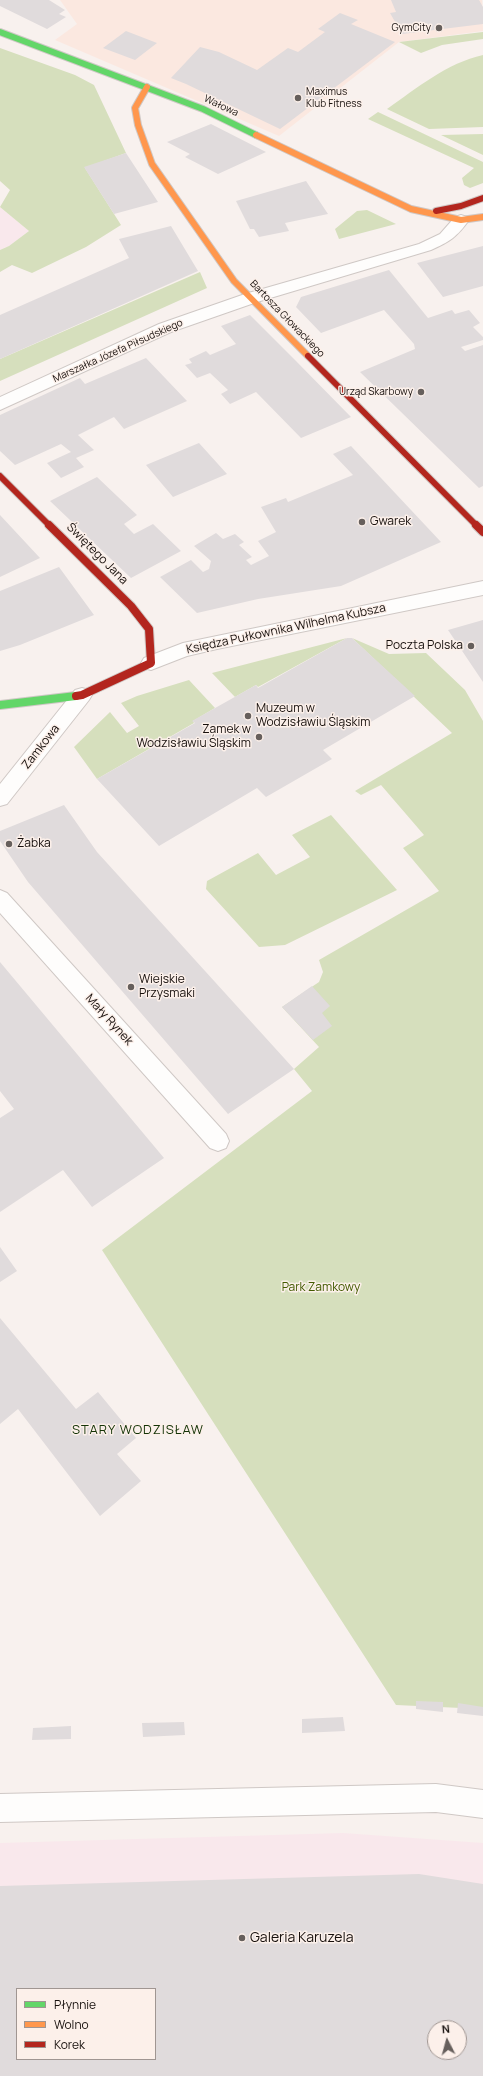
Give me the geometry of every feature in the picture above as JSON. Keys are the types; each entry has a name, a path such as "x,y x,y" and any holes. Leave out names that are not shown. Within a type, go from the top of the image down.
{"street":[{"name":"Wałowa","path":"0,32 203,109 411,209 461,220 483,217"},
{"name":"Bartosza Głowackiego","path":"147,87 135,108 138,125 152,164 234,281 483,532"},
{"name":"Wałowa","path":"426,213 461,206 483,198"},
{"name":"Marszałka Józefa Piłsudskiego","path":"0,404 165,328 250,298 425,247 446,237 461,220"},
{"name":"Świętego Jana","path":"0,476 131,606 149,630 151,663"},
{"name":"Księdza Pułkownika Wilhelma Kubsza","path":"0,705 82,695 183,650 483,588"},
{"name":"Zamkowa","path":"0,798 82,695"},
{"name":"Mały Rynek","path":"0,899 218,1141"},
{"path":"0,1808 436,1798 483,1804"}],"shaded area":[{"path":"60,0 482,0 483,31 399,42 279,136 55,40 77,24"},
{"path":"0,207 29,231 9,246 0,250"},
{"name":"Galeria Karuzela","path":"343,1833 483,1843 483,2076 0,2076 0,1843"}],"green space":[{"path":"483,32 483,39 442,45 421,53 399,42"},
{"path":"0,48 75,75 94,85 126,153 85,168 121,225 86,247 32,273 12,265 0,272 0,250 9,246 29,231 0,207 10,190 0,181"},
{"path":"483,55 483,127 429,129 387,109 445,70"},
{"path":"378,112 483,162 483,183 470,188 464,185 462,178 474,168 368,119"},
{"path":"483,134 483,155 441,135"},
{"path":"367,210 396,224 339,239 335,229 357,211"},
{"path":"200,272 207,288 0,381 0,359"},
{"path":"347,638 258,687 256,685 235,697 212,673"},
{"name":"Park Zamkowy","path":"352,638 389,654 426,653 465,690 483,721 483,1709 396,1705 102,1250 312,1091 294,1069 319,1047 282,1007 319,982 323,972 319,960 439,891 403,848 424,835 381,785 361,795 355,791 452,733"},
{"path":"189,680 215,708 193,721 194,723 97,779 74,747 110,712 127,733 139,726 121,703 137,696"},
{"path":"331,815 397,890 285,945 259,947 206,889 207,881 258,853 276,875 310,857 292,835"}],"building":[{"path":"0,0 49,0 65,10 59,14 66,17 47,29 0,6"},
{"path":"391,0 479,0 483,7 483,24 402,34 390,13 396,12"},
{"path":"340,13 358,20 351,24 395,42 280,129 171,78 200,47 219,52 257,70 288,48 298,52 325,32 318,29"},
{"path":"126,31 157,43 135,60 103,48"},
{"path":"211,124 266,152 218,174 185,157 190,154 167,142"},
{"path":"126,153 158,202 114,214 84,167"},
{"path":"306,181 328,214 285,223 289,231 259,237 254,229 250,229 236,201"},
{"path":"171,226 198,271 0,359 0,315 129,258 119,239"},
{"path":"483,246 483,286 443,297 417,263"},
{"path":"389,270 428,318 452,310 455,314 469,310 480,323 473,327 483,337 483,340 461,347 465,351 483,345 483,486 479,488 360,372 415,349 414,344 384,310 321,333 296,307 301,297"},
{"path":"250,315 351,417 301,438 256,392 230,404 221,394 228,390 210,373 197,378 185,365 192,363 189,359 206,351 210,355 236,344 221,326"},
{"path":"146,358 187,401 124,429 114,417 78,435 94,450 76,458 84,467 61,478 47,463 71,452 61,444 15,465 0,451 0,415 80,378 85,384"},
{"path":"199,443 227,474 173,497 146,465"},
{"path":"351,446 441,542 341,586 258,599 197,613 160,577 191,560 203,572 209,569 211,561 194,546 216,533 223,539 235,534 244,542 239,545 252,557 246,560 251,565 269,556 258,541 276,532 261,507 286,498 288,502 353,475 333,454"},
{"path":"97,477 137,515 124,524 134,534 153,524 181,551 131,578 50,501"},
{"path":"0,515 40,558 0,577"},
{"path":"59,567 94,615 20,645 0,651 0,591"},
{"name":"Poczta Polska","path":"483,620 483,682 448,630"},
{"name":"Zamek w Wodzisławiu Śląskim","path":"347,638 352,638 415,696 323,750 332,759 266,797 257,788 159,846 97,779 195,723 192,721 256,685 258,688"},
{"path":"64,805 97,852 294,1069 228,1114 28,882 0,841 0,831"},
{"path":"0,962 164,1158 92,1207 63,1170 0,1212 0,1118 14,1109 0,1091"},
{"path":"312,986 330,1006 322,1013 332,1026 313,1040 282,1007"},
{"path":"0,1247 17,1271 0,1282"},
{"path":"0,1318 76,1409 98,1392 136,1438 117,1454 141,1481 100,1516 18,1409 0,1424"},
{"path":"416,1701 443,1702 443,1712 416,1709"},
{"path":"458,1703 483,1707 483,1716 457,1713"},
{"path":"343,1717 345,1731 302,1733 302,1719"},
{"path":"184,1722 185,1735 143,1737 142,1723"},
{"path":"71,1726 71,1739 32,1740 33,1728"},
{"name":"Galeria Karuzela","path":"419,1874 483,1884 483,2076 0,2076 0,1886"}],"traffic: fast":[{"path":"0,32 203,109 256,135"},
{"path":"0,705 76,696"}],"traffic: slow":[{"path":"147,87 135,108 138,125 152,164 234,281 308,356"},
{"path":"256,135 411,209 461,220 483,217"}],"traffic: jam":[{"path":"436,211 461,206 483,198"},
{"path":"308,356 483,532"},
{"path":"0,476 131,606 149,629 151,663 82,695 76,696"}],"place":[{"name":"GymCity","path":"439,28"},
{"name":"Maximus Klub Fitness","path":"298,98"},
{"name":"Urząd Skarbowy","path":"421,392"},
{"name":"Gwarek","path":"362,522"},
{"name":"Poczta Polska","path":"471,646"},
{"name":"Muzeum w Wodzisławiu Śląskim","path":"248,716"},
{"name":"Zamek w Wodzisławiu Śląskim","path":"259,737"},
{"name":"Żabka","path":"9,844"},
{"name":"Wiejskie Przysmaki","path":"131,987"},
{"name":"Galeria Karuzela","path":"242,1938"}],"district":[{"name":"STARY WODZISŁAW","path":"138,1430"}]}
